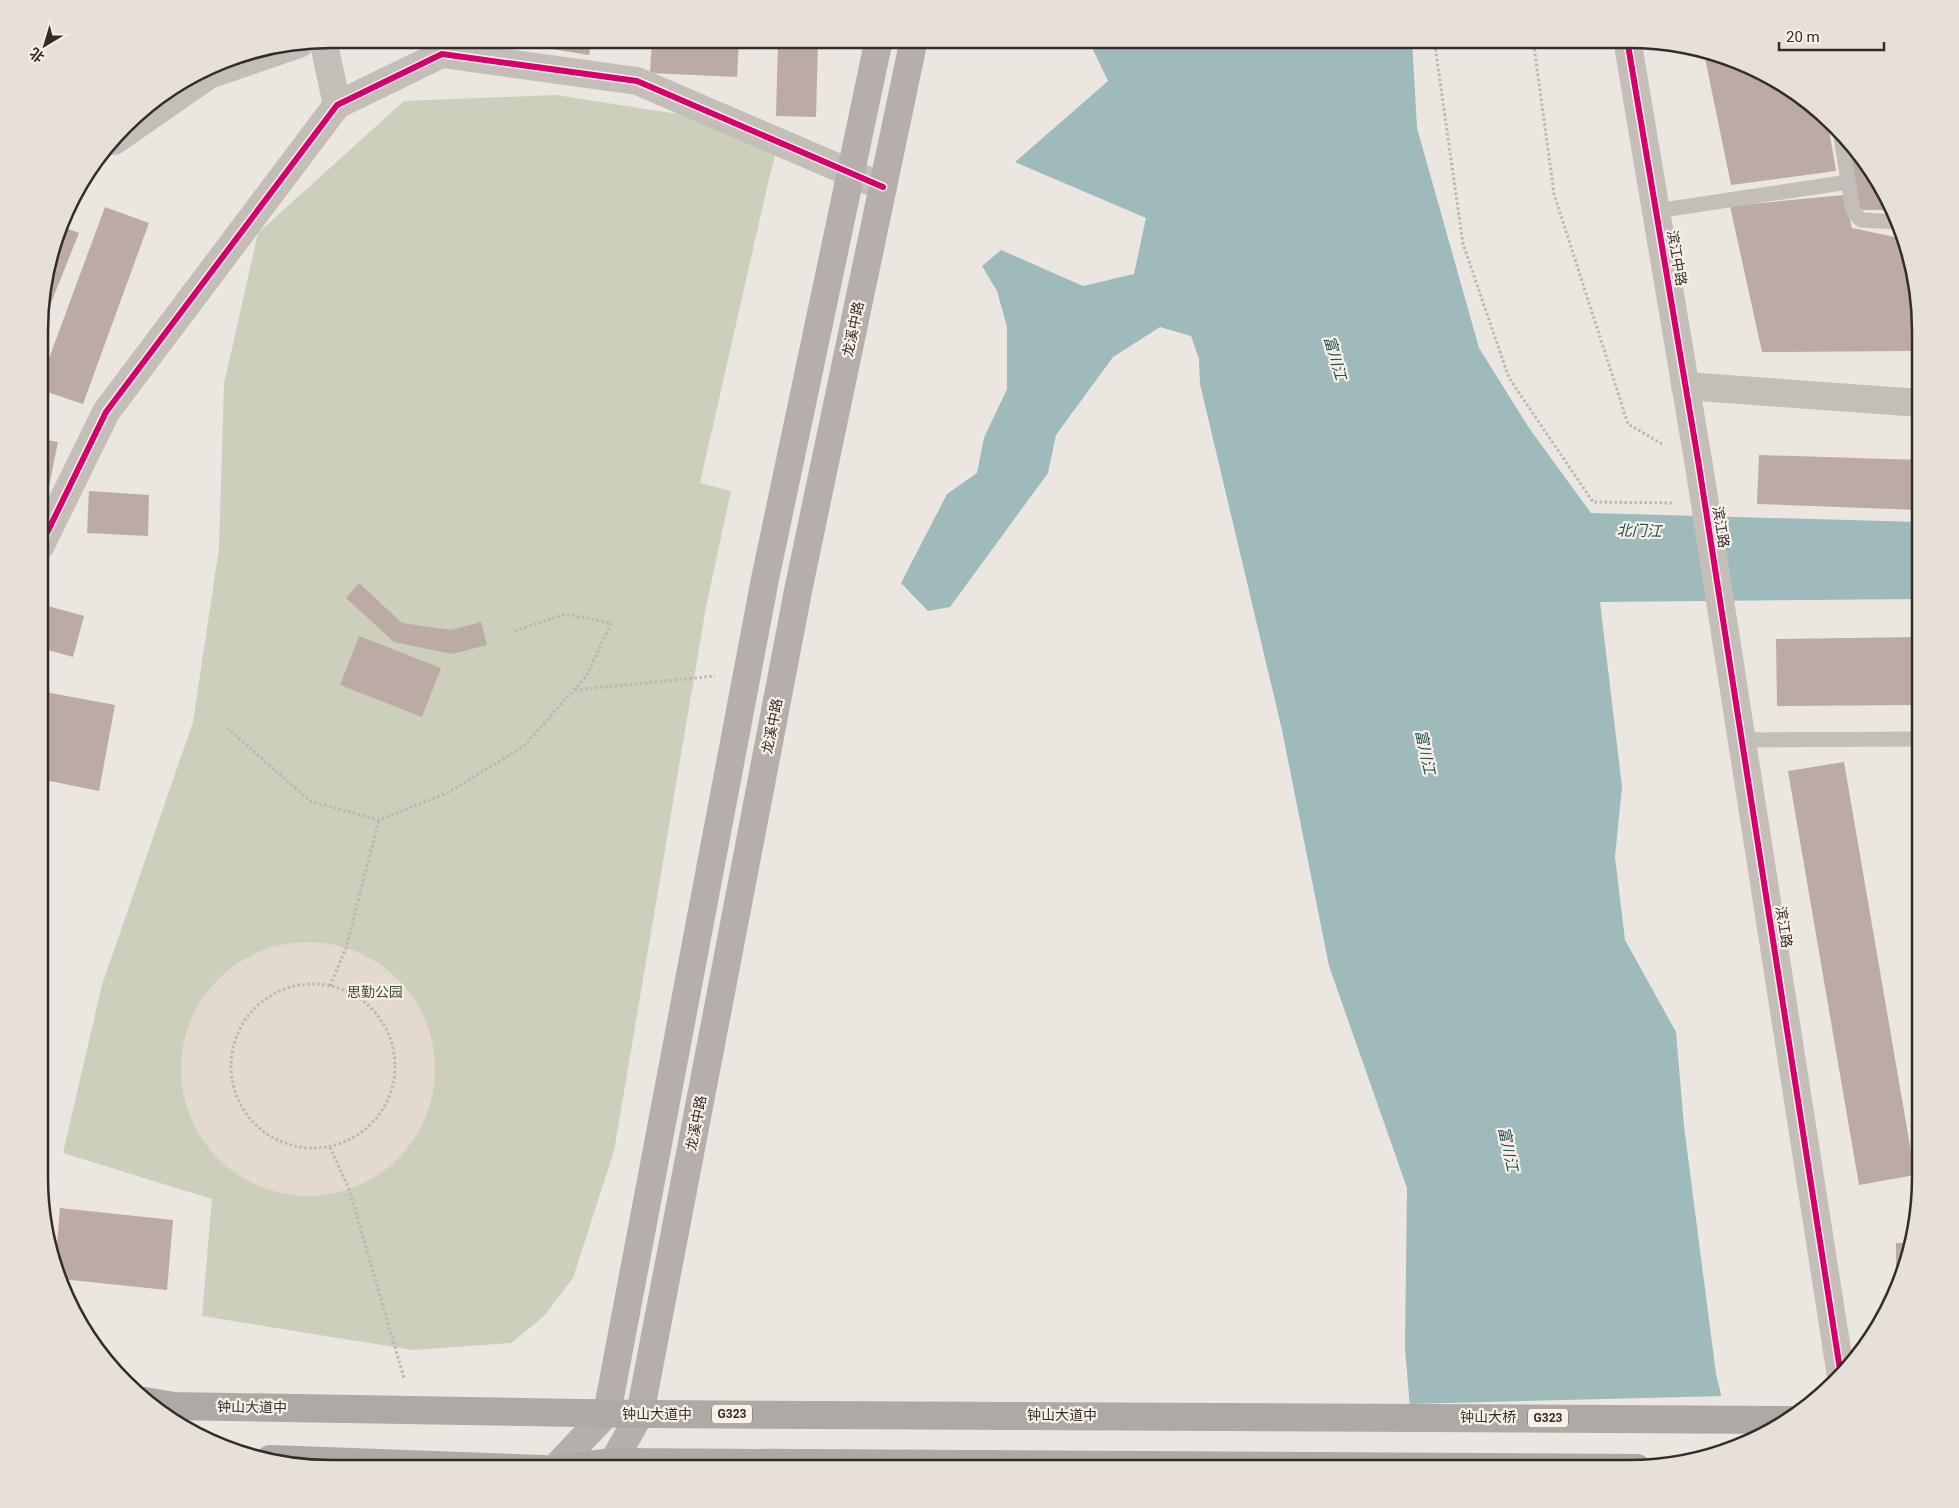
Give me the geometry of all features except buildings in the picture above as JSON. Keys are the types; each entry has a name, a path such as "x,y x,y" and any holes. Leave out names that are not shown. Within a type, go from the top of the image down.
{"highway":[{"name":"钟山大道中","path":"160,1404 174,1406 606,1414 1319,1416"},
{"name":"钟山大桥","path":"1319,1416 1775,1420"}],"main road":[{"path":"563,1460 606,1414 747,673 877,48"},
{"name":"龙溪中路","path":"614,1460 640,1414 798,586 912,48"}],"street":[{"path":"325,48 337,105"},
{"name":"滨江中路","path":"1629,48 1702,483"},
{"path":"210,75 269,54"},
{"path":"48,531 106,412 337,105 442,54 637,81 852,172 883,187"},
{"path":"131,129 208,75"},
{"path":"1685,386 1911,402"},
{"name":"滨江路","path":"1702,483 1839,1366"}],"lane":[{"path":"1842,146 1853,211 1861,220 1890,222"},
{"path":"1656,211 1848,182"},
{"path":"1742,740 1911,739"}],"path":[{"path":"1435,48 1462,244 1509,378 1593,502 1702,483"},
{"path":"1533,48 1554,194 1628,424 1702,483"},
{"path":"226,728 310,801 379,820 447,793 524,746 587,675 611,623 566,614 514,631"},
{"path":"574,690 747,673"},
{"path":"330,986 346,948 379,820"},
{"path":"309,984 330,986 352,994 370,1007 384,1025 392,1045 395,1067 392,1089 383,1109 369,1126 357,1135 330,1147 309,1148 289,1145 269,1136 253,1123 241,1106 233,1086 230,1066 233,1045 241,1026 253,1009 269,996 288,988 309,984"},
{"path":"330,1147 349,1189 414,1410"}],"green space":[{"name":"思勤公园","path":"556,95 787,131 775,156 768,183 700,483 731,491 706,607 614,1151 573,1278 544,1316 511,1343 413,1350 202,1316 212,1199 63,1153 102,985 193,722 219,548 224,384 258,233 404,101"}],"shaded area":[{"path":"308,942 333,945 357,952 368,957 398,979 420,1009 425,1020 432,1044 435,1069 432,1094 425,1118 420,1129 398,1159 368,1181 357,1186 333,1193 308,1196 283,1193 259,1186 248,1181 218,1159 196,1129 191,1118 184,1094 181,1069 184,1044 191,1020 196,1009 218,979 248,957 259,952 283,945"}],"water":[{"path":"1092,48 1413,48 1417,128 1479,348 1529,428 1591,513 1911,522 1911,599 1600,602 1622,787 1615,857 1625,940 1676,1032 1684,1126 1716,1374 1732,1441 1706,1450 1552,1460 1414,1460 1405,1348 1407,1188 1329,966 1282,730 1200,384 1199,359 1191,336 1160,327 1113,357 1056,435 1048,473 950,607 928,611 901,583 947,494 977,473 984,438 1007,389 1007,327 997,291 982,266 1001,250 1083,286 1134,274 1146,218 1015,162 1108,81"}],"pier":[{"path":"1724,1396 1734,1440 1702,1451 1647,1460 1412,1460 1407,1404"}],"cycle path":[{"path":"1629,48 1699,466 1839,1366"},
{"path":"48,531 106,412 337,105 442,54 637,81 883,187"}],"water label":[{"name":"富川江","path":"1335,358"},
{"name":"北门江","path":"1639,531"},
{"name":"富川江","path":"1425,752"},
{"name":"富川江","path":"1508,1149"}]}
